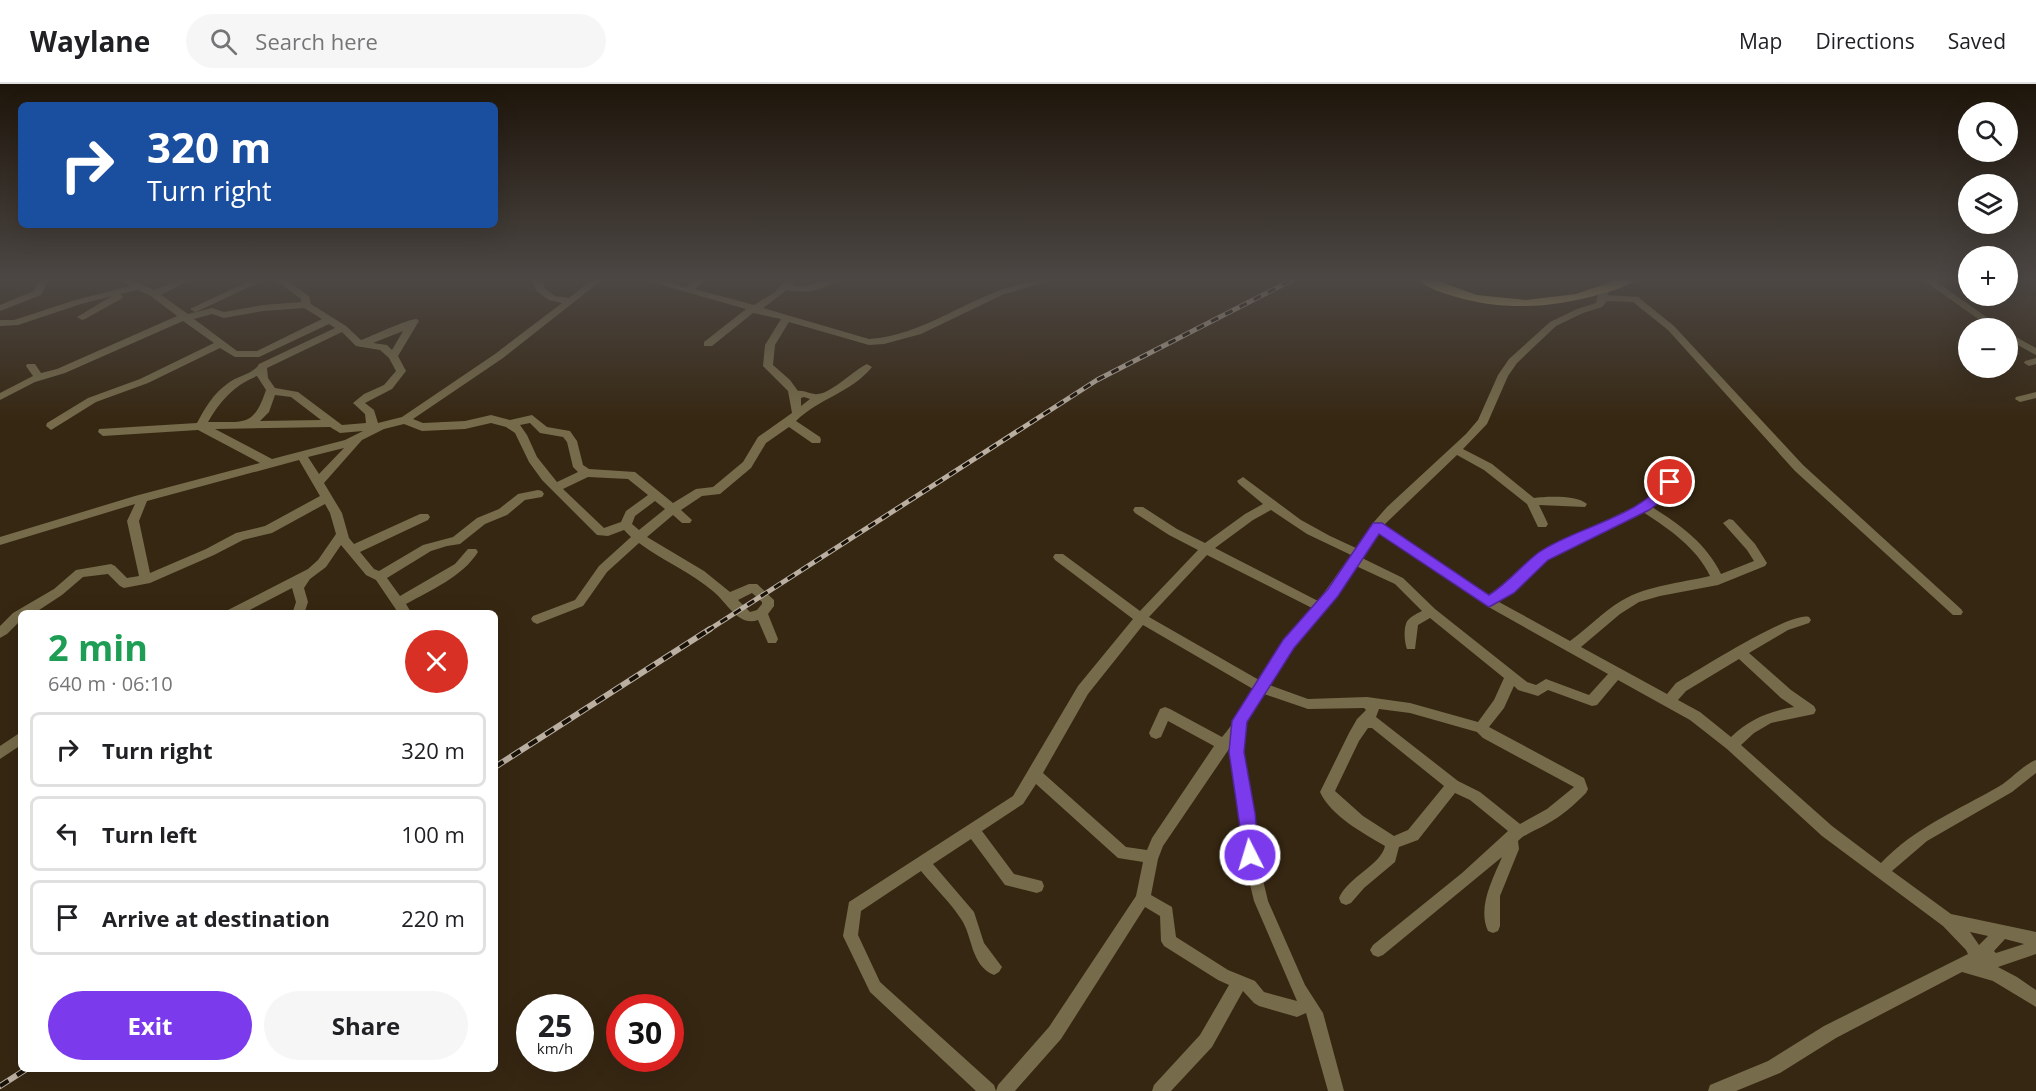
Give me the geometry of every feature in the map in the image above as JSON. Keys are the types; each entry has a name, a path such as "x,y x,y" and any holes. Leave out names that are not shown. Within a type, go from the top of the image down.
{"street":[{"path":"0,397 160,327"},
{"path":"197,327 243,361 248,375"},
{"path":"235,354 259,354 314,327"},
{"path":"360,344 403,327"},
{"path":"393,356 410,327"},
{"path":"261,371 263,379 271,390 294,394 340,429 376,426 405,420 499,356 536,327"},
{"path":"708,344 731,327"},
{"path":"781,327 770,345 768,366 788,384 795,395 793,418"},
{"path":"820,327 869,342 882,343 924,327"},
{"path":"1336,1091 1315,1013 1300,990 1261,901 1250,855 1247,813 1237,752 1240,721 1288,644 1333,592 1377,526 1483,421 1503,375 1550,327"},
{"path":"1670,327 1799,468 1957,612"},
{"path":"200,426 218,395 248,375 261,371 264,366 343,328 360,344 383,348 393,356 401,371 388,387 358,403 370,413 376,426"},
{"path":"2018,341 2036,352"},
{"path":"51,426 92,400 144,381 220,344"},
{"path":"31,366 39,378"},
{"path":"537,619 579,603 603,569 673,508 700,492 716,491 747,465 762,440 819,398 853,380 867,367"},
{"path":"250,424 264,412 271,390"},
{"path":"795,395 804,394 819,398"},
{"path":"2020,399 2036,395"},
{"path":"793,418 816,440"},
{"path":"405,420 422,427 465,425 491,419 519,429 533,459 582,516 601,532 608,532 626,525 630,514 656,494"},
{"path":"510,424 531,419 544,430 566,435 572,441 578,466 587,473"},
{"path":"103,432 250,424 331,423"},
{"path":"200,426 270,464"},
{"path":"0,541 143,498 348,443 376,426"},
{"path":"318,482 362,436"},
{"path":"1456,450 1488,467 1532,502 1542,524"},
{"path":"302,456 336,513 342,535 370,572 380,577 403,610"},
{"path":"557,487 587,473 631,475 687,520"},
{"path":"1244,481 1271,505 1329,543 1399,581 1431,612 1522,686 1538,691 1546,684 1592,701 1617,673"},
{"path":"1489,602 1509,589 1544,556 1644,507 1664,493 1670,482"},
{"path":"380,577 420,553 448,540 456,541 481,521 503,512 522,497 538,494"},
{"path":"143,498 133,521 146,580"},
{"path":"28,610 58,592 80,573 111,569 124,583 146,580 240,536 268,530 327,498"},
{"path":"1532,502 1547,500 1581,504"},
{"path":"988,1091 874,987 850,936 854,907 1018,800 1036,776 1083,690 1141,618 1206,549 1248,515 1271,505"},
{"path":"1644,507 1683,537 1713,566 1718,580"},
{"path":"1139,510 1173,532 1320,607"},
{"path":"353,550 424,517"},
{"path":"1571,647 1624,605 1646,595 1718,580 1761,562 1729,523"},
{"path":"626,525 638,538 709,580 747,617 761,613 768,606 768,600 753,586 730,598"},
{"path":"1377,526 1489,602 1695,716 1732,745 1827,831 1948,921 2016,987"},
{"path":"238,610 317,571 342,535"},
{"path":"398,603 459,567 472,552"},
{"path":"1059,557 1141,618 1262,688 1308,704 1367,702 1410,708 1481,728 1488,734 1579,782 1581,789 1563,806 1535,825 1514,835 1479,869 1413,918 1378,950"},
{"path":"299,610 302,602 298,588 306,576"},
{"path":"1411,645 1412,623 1431,612"},
{"path":"761,613 772,639"},
{"path":"0,633 5,630 9,621 18,616"},
{"path":"1670,702 1681,687 1784,627 1805,620"},
{"path":"1732,745 1743,732 1762,719 1809,710 1786,694 1740,652"},
{"path":"1481,728 1499,704 1511,678"},
{"path":"1780,714 1785,708 1786,694"},
{"path":"1367,702 1373,710 1362,723 1327,792 1337,805 1361,824 1393,843"},
{"path":"1156,733 1165,713 1223,744"},
{"path":"1362,723 1374,722 1452,785 1474,796 1514,835"},
{"path":"1004,1091 1055,1033 1143,898 1157,843 1223,744 1239,728"},
{"path":"0,753 18,740"},
{"path":"1881,873 1889,862 1916,842 1976,803 2006,790 2025,771 2036,766"},
{"path":"1036,776 1124,853 1152,857"},
{"path":"1393,843 1413,835 1452,785"},
{"path":"973,830 1010,880 1037,886"},
{"path":"1493,926 1493,896 1512,849 1514,835"},
{"path":"1346,898 1359,883 1390,857 1393,843"},
{"path":"923,863 969,917 978,947 994,967"},
{"path":"1143,898 1167,912 1169,941 1224,975 1250,986 1259,998 1297,1009 1308,1004"},
{"path":"1948,921 2036,939"},
{"path":"1985,957 2002,931"},
{"path":"1716,1091 1774,1067 1830,1032 1961,964 2036,947"},
{"path":"1961,964 1997,974 2036,999"},
{"path":"1160,1091 1206,1041 1239,982"}],"railway":[{"path":"707,631 1097,380 1200,327"},
{"path":"498,765 710,629"},
{"path":"0,1086 22,1072"}],"route":[{"path":"1250,855 1247,813 1237,752 1240,721 1288,644 1333,592 1377,526 1489,602 1509,589 1544,556 1644,507 1664,493 1670,482"}]}
